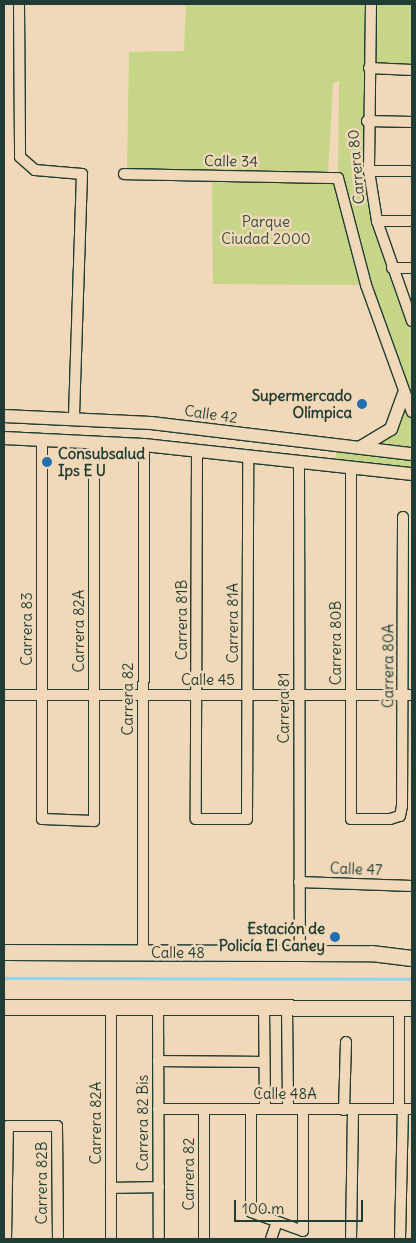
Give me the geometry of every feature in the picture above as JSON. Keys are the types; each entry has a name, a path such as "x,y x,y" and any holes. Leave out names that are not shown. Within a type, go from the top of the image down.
{"main road":[{"name":"Calle 48","path":"4,952 300,953 412,958"},
{"path":"4,1007 405,1008"}],"street":[{"path":"19,4 20,157 35,170 82,174 74,418"},
{"name":"Carrera 80","path":"372,4 368,122 369,171 377,221 392,268 412,320"},
{"path":"369,68 412,70"},
{"path":"368,122 412,122"},
{"path":"369,171 412,171"},
{"name":"Calle 34","path":"124,174 338,178"},
{"name":"Carrera 80","path":"338,178 366,285 412,412"},
{"path":"377,221 412,221"},
{"path":"392,268 412,268"},
{"path":"358,448 391,429 404,392"},
{"name":"Calle 42","path":"4,416 151,422 412,454"},
{"path":"4,438 144,445 412,474"},
{"name":"Carrera 83","path":"42,439 42,819 94,820"},
{"name":"Carrera 82A","path":"94,442 94,820"},
{"name":"Carrera 82","path":"143,952 144,445"},
{"name":"Carrera 81B","path":"197,451 196,819 247,819"},
{"name":"Carrera 81A","path":"247,819 248,456"},
{"name":"Carrera 81","path":"299,462 300,953"},
{"name":"Carrera 80B","path":"351,467 351,819 400,816"},
{"name":"Carrera 80A","path":"400,816 408,695 403,517"},
{"name":"Calle 45","path":"4,695 408,695"},
{"name":"Calle 47","path":"299,882 412,886"},
{"name":"Carrera 82A","path":"110,1239 111,1007"},
{"name":"Carrera 82 Bis","path":"158,1007 159,1239"},
{"path":"264,1007 265,1109"},
{"path":"287,1008 288,1110"},
{"path":"400,1239 405,1109 405,1008"},
{"path":"346,1042 351,1239"},
{"path":"158,1061 264,1062"},
{"name":"Calle 48A","path":"158,1109 405,1109"},
{"name":"Carrera 82","path":"204,1109 204,1239"},
{"path":"251,1109 251,1212 303,1231 303,1109"},
{"name":"Carrera 82B","path":"6,1239 8,1126 57,1126 58,1239"},
{"path":"111,1188 158,1188"},
{"path":"271,1239 277,1222"}],"green space":[{"name":"Parque Ciudad 2000","path":"186,4 412,4 412,70 369,68 377,221 412,321 412,474 335,466 337,446 358,448 391,429 404,393 366,285 213,284 212,176 338,178 339,81 333,83 328,174 127,170 129,52 184,51"}],"waterway":[{"path":"4,978 412,979"}],"place":[{"name":"Supermercado Olímpica","path":"362,404"},
{"name":"Consubsalud Ips E U","path":"47,462"},
{"name":"Estación de Policía El Caney","path":"335,937"}]}
